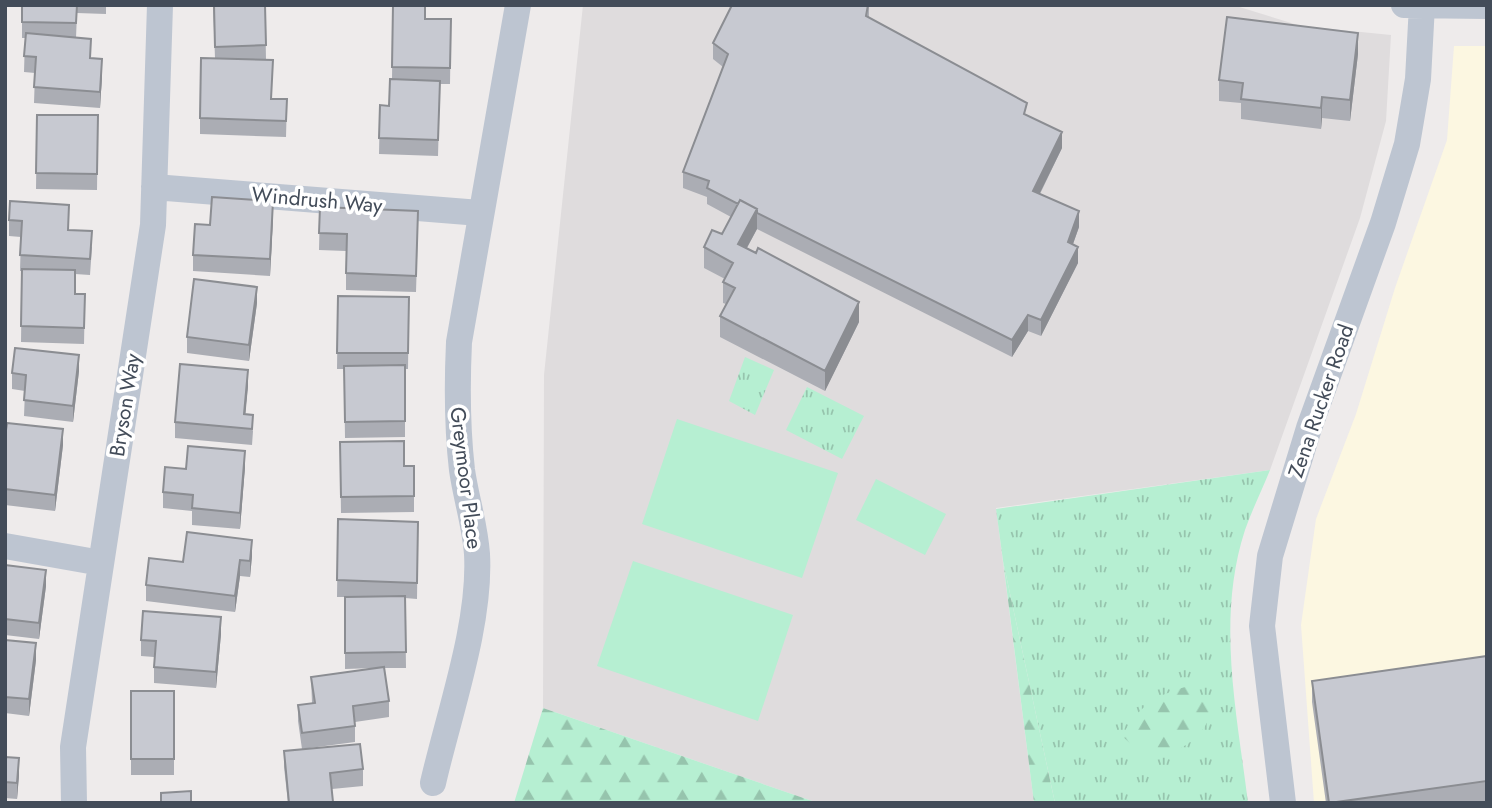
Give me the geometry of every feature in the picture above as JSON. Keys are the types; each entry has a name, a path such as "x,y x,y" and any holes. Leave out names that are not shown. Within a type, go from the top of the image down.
{"street":[{"name":"Bryson Way","path":"74,803 74,747 153,225 160,5"},
{"name":"Greymoor Place","path":"433,783 464,660 476,585 477,553 463,471 456,398 459,342 518,5"},
{"path":"1416,6 1487,6"},
{"name":"Zena Rucker Road","path":"1283,803 1262,626 1270,556 1309,428 1383,223 1407,144 1418,79 1416,6"},
{"name":"Windrush Way","path":"154,187 480,213"},
{"path":"5,545 101,563"}],"shaded area":[{"path":"583,5 1233,5 1301,26 1391,35 1386,121 1360,218 1270,470 996,508 1034,803 818,803 543,708 544,375"},
{"path":"1454,46 1487,46 1487,803 1314,803 1301,625 1316,519 1356,414 1395,288 1447,140"}],"green space":[{"path":"745,357 774,370 755,415 729,401"},
{"path":"807,387 864,416 842,459 786,430"},
{"path":"677,419 838,473 802,578 642,524"},
{"path":"1270,470 1245,530 1236,564 1232,598 1232,666 1248,803 1055,803 1003,561 996,509"},
{"path":"876,479 946,514 925,555 856,520"},
{"path":"633,561 793,615 758,721 597,666"},
{"path":"1003,561 1055,803 1034,803"},
{"path":"1185,687 1208,698 1210,711 1200,734 1189,743 1164,754 1151,754 1139,751 1122,736 1134,717 1148,704 1164,694"},
{"path":"543,708 818,803 514,803"}],"building":[{"path":"22,5 77,5 76,23 22,22"},
{"path":"214,5 265,5 266,45 215,47"},
{"path":"393,5 425,5 425,19 451,19 450,68 392,67"},
{"path":"732,5 868,5 866,16 1027,103 1024,114 1062,132 1033,191 1079,211 1068,242 1078,247 1041,320 1028,315 1012,340 757,213 757,209 740,200 738,204 707,188 709,181 683,172 728,54 713,43"},
{"path":"1227,17 1358,33 1350,100 1322,97 1321,108 1241,99 1243,83 1219,80"},
{"path":"26,33 91,39 90,58 102,59 100,92 34,87 36,57 24,56"},
{"path":"201,58 273,60 271,99 287,99 286,121 200,118"},
{"path":"390,79 440,81 438,140 379,138 380,105 389,106"},
{"path":"37,115 98,115 97,174 36,173"},
{"path":"212,197 273,201 270,259 193,255 195,224 210,225"},
{"path":"740,200 757,209 738,244 756,253 758,248 859,302 825,371 720,316 735,288 723,282 733,263 704,247 712,230 722,234"},
{"path":"10,201 69,205 68,230 92,231 90,259 20,255 22,221 9,220"},
{"path":"320,207 418,211 416,276 346,273 347,234 319,233"},
{"path":"22,269 75,270 75,294 85,294 84,328 21,326"},
{"path":"194,279 257,287 249,345 187,337"},
{"path":"338,296 409,297 408,353 337,353"},
{"path":"15,348 79,355 73,406 24,400 26,375 12,373"},
{"path":"180,364 248,370 244,414 253,415 252,429 175,422"},
{"path":"405,365 405,421 345,422 344,366"},
{"path":"7,423 63,429 55,495 5,489"},
{"path":"404,441 404,466 414,466 414,496 341,497 340,442"},
{"path":"188,446 245,451 240,513 192,508 193,495 163,492 165,467 186,469"},
{"path":"338,519 418,522 417,583 337,580"},
{"path":"187,532 252,540 250,561 240,560 235,596 146,585 149,558 183,562"},
{"path":"5,565 46,570 39,623 5,619"},
{"path":"405,596 406,652 345,653 345,597"},
{"path":"143,611 221,617 216,672 154,667 156,641 141,640"},
{"path":"5,640 36,643 29,699 5,697"},
{"path":"1487,656 1487,781 1329,803 1312,681"},
{"path":"384,667 389,701 353,706 355,726 302,733 298,705 315,703 311,677"},
{"path":"131,691 174,691 174,759 131,759"},
{"path":"360,744 363,769 330,773 333,802 289,803 284,751"},
{"path":"5,757 19,758 17,783 5,782"},
{"path":"191,791 191,803 161,803 161,793"}]}
